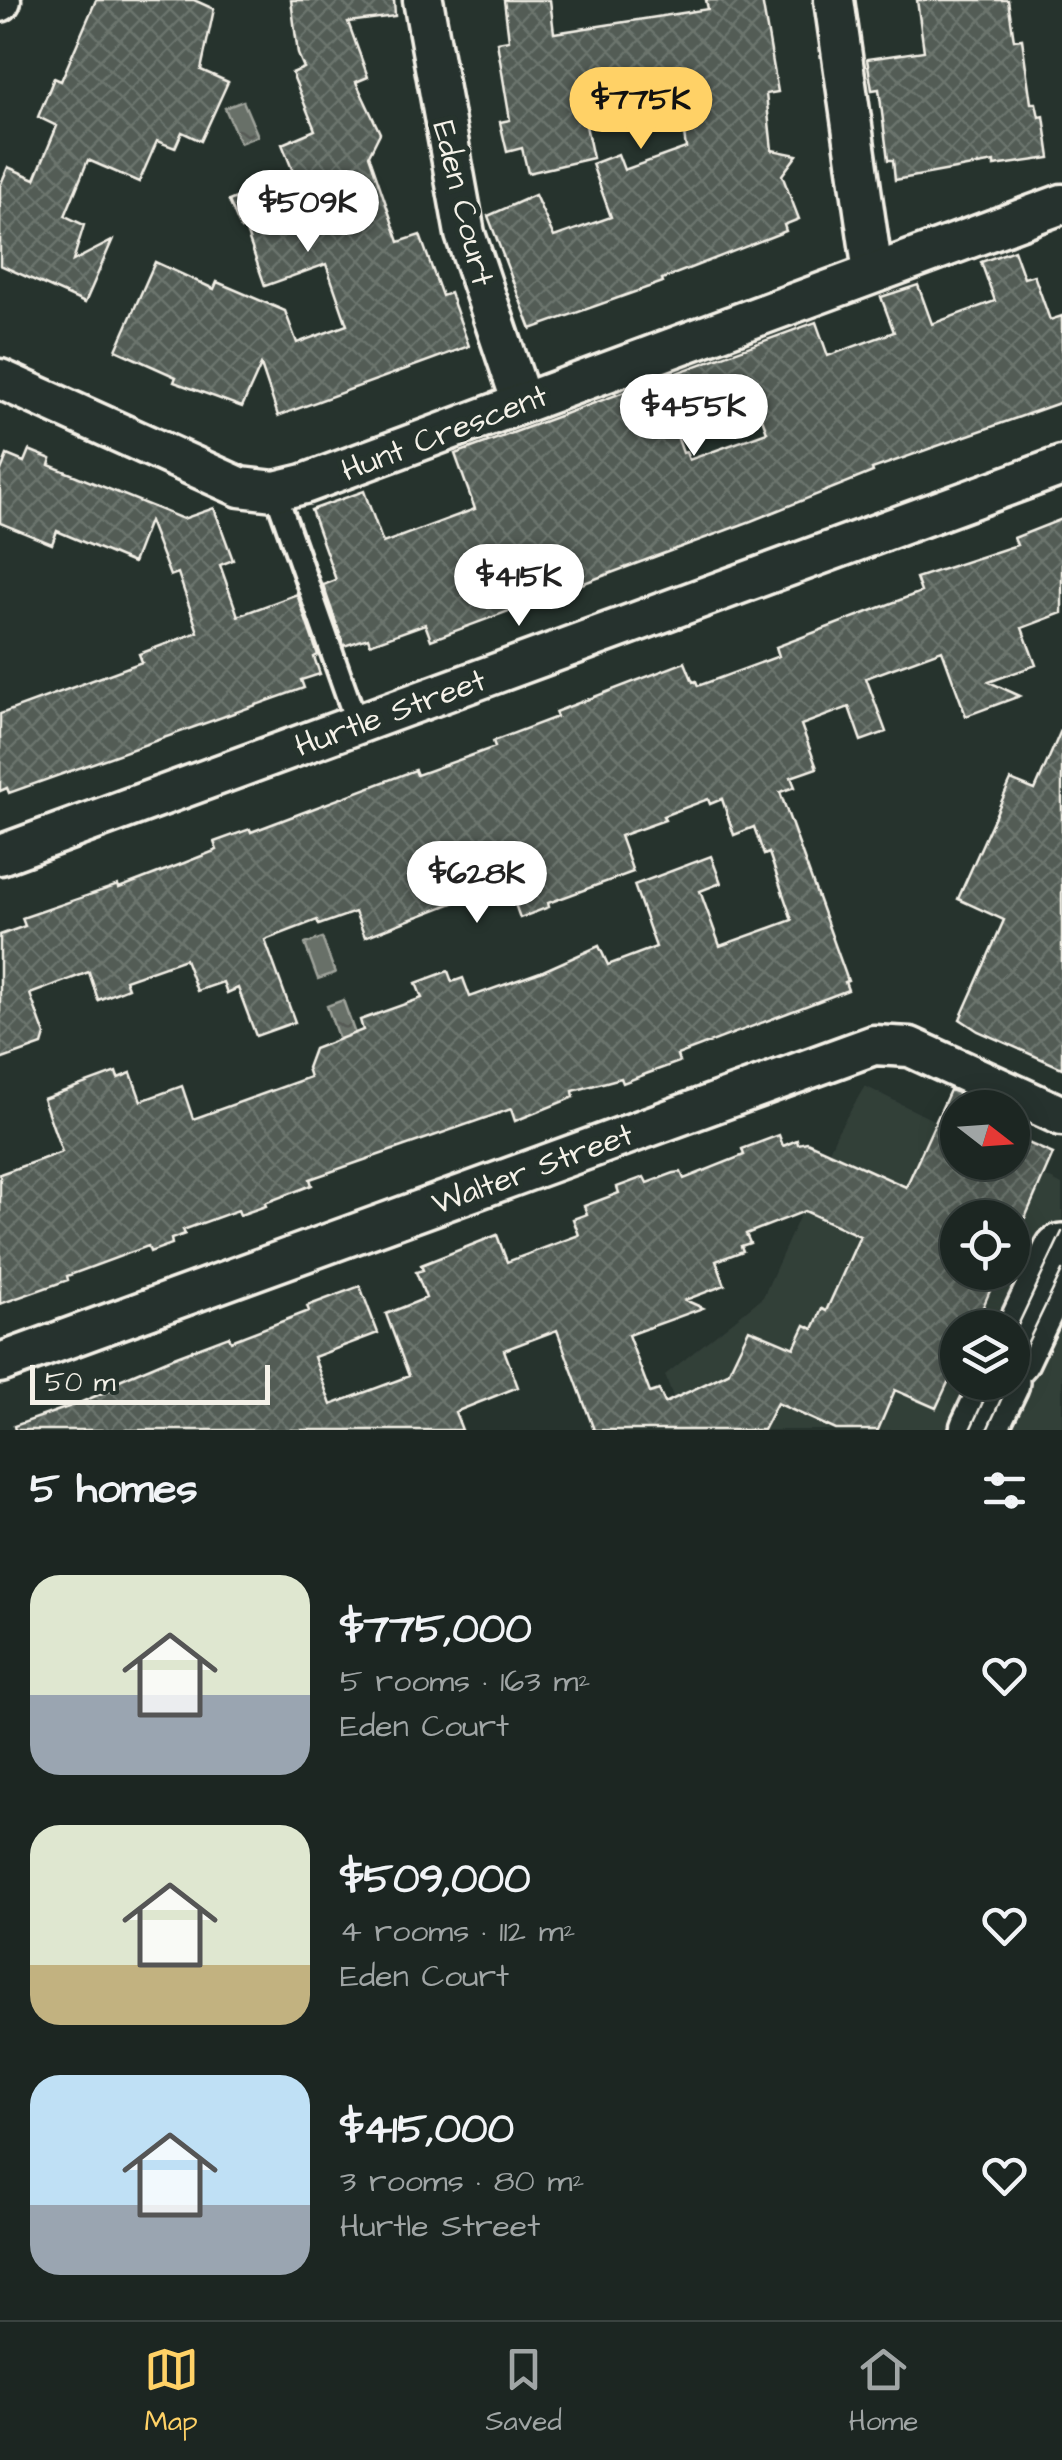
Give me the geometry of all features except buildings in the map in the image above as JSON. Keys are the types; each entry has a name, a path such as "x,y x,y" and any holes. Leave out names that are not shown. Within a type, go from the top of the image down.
{"main road":[{"path":"1030,1319 1062,1252"},
{"path":"978,1430 992,1400"}],"street":[{"name":"Eden Court","path":"423,0 465,234 522,403"},
{"path":"834,0 873,273"},
{"name":"Hunt Crescent","path":"0,379 240,488 275,491 304,484 1062,204"},
{"name":"Hurtle Street","path":"0,855 1062,466"},
{"name":"Walter Street","path":"0,1363 874,1045 910,1047 1062,1116"}],"lane":[{"path":"275,491 357,724"}],"shaded area":[{"path":"865,1086 940,1124 940,1180 1030,1180 1030,1169 1062,1185 1062,1430 685,1430 665,1375 763,1297 838,1131"}],"water":[{"path":"243,101 258,136 240,143 225,108"},
{"path":"322,938 335,973 318,979 305,944"},
{"path":"343,1000 355,1034 339,1040 327,1006"}],"tram line":[{"path":"1025,1310 1062,1232"},
{"path":"1030,1338 1062,1271"},
{"path":"970,1430 984,1400"},
{"path":"987,1430 1001,1400"}]}
